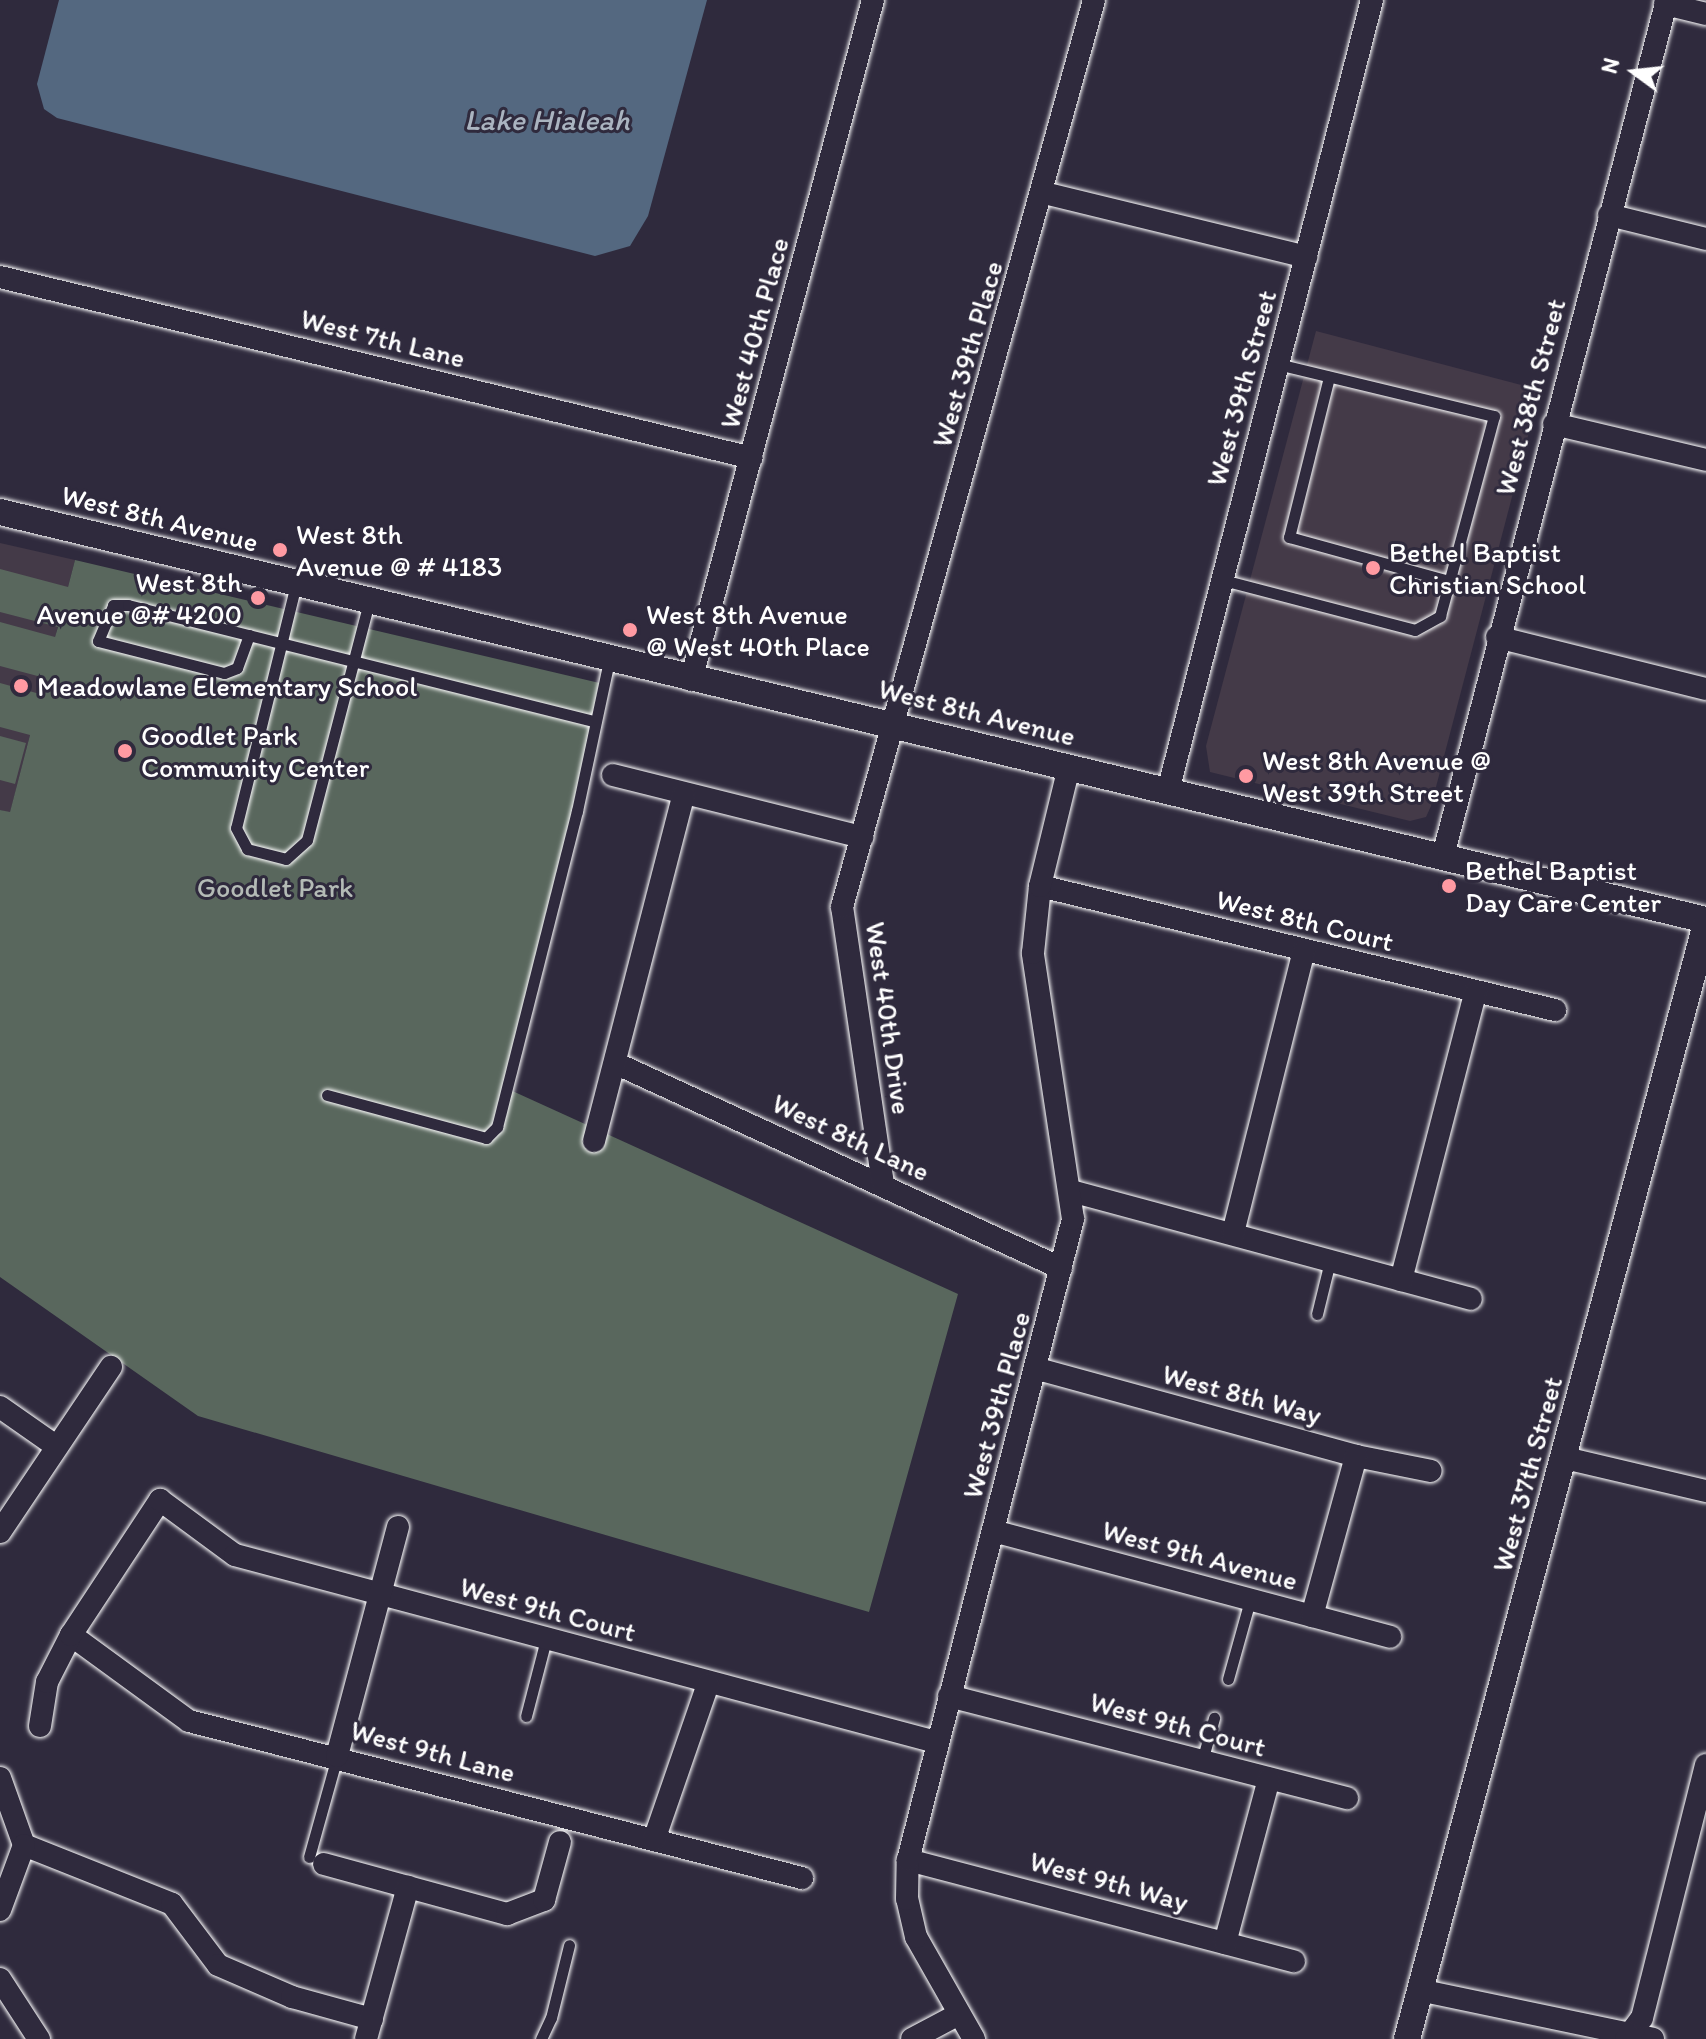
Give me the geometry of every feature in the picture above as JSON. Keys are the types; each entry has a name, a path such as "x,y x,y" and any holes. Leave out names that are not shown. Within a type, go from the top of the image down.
{"street":[{"name":"West 40th Place","path":"691,680 873,0"},
{"name":"West 39th Place","path":"894,724 1044,193 1094,0"},
{"name":"West 39th Street","path":"1168,791 1372,0"},
{"path":"1666,2 1706,14"},
{"name":"West 38th Street","path":"1443,856 1497,637 1666,2"},
{"path":"1044,193 1306,257"},
{"path":"1609,215 1706,239"},
{"name":"West 7th Lane","path":"0,277 752,458"},
{"path":"1554,424 1706,460"},
{"name":"West 8th Avenue","path":"0,512 691,680 894,724 1706,922"},
{"path":"1497,637 1706,689"},
{"name":"West 40th Drive","path":"883,1184 842,907 894,724"},
{"name":"West 39th Place","path":"974,2039 916,1937 907,1899 908,1860 936,1742 1038,1369 1073,1219 1033,953 1040,886 1069,767"},
{"path":"613,775 862,837"},
{"path":"594,1141 684,794"},
{"name":"West 8th Court","path":"1040,886 1555,1010"},
{"name":"West 37th Street","path":"1407,2039 1706,922"},
{"path":"1233,1233 1304,951"},
{"path":"1401,1280 1475,993"},
{"name":"West 8th Lane","path":"615,1063 1061,1268"},
{"path":"1071,1191 1471,1299"},
{"path":"0,1532 111,1367"},
{"name":"West 8th Way","path":"1038,1369 1356,1456 1431,1471"},
{"path":"0,1407 56,1446"},
{"path":"1312,1616 1356,1456"},
{"path":"1565,1458 1706,1491"},
{"name":"West 9th Court","path":"71,1635 160,1500 235,1555 708,1684 936,1742"},
{"path":"337,1756 398,1527"},
{"name":"West 9th Avenue","path":"993,1531 1390,1637"},
{"path":"40,1726 47,1682 71,1635"},
{"name":"West 9th Lane","path":"71,1635 189,1721 337,1756 802,1878"},
{"path":"654,1840 708,1684"},
{"name":"West 9th Court","path":"949,1696 1347,1798"},
{"path":"1628,2036 1642,2018 1706,1765"},
{"path":"0,1778 24,1845 0,1910"},
{"path":"1225,1943 1269,1779"},
{"path":"316,1861 507,1914 544,1900 560,1842"},
{"path":"24,1845 172,1904 218,1965 369,2029 408,1887"},
{"name":"West 9th Way","path":"908,1860 1294,1961"},
{"path":"0,1979 39,2039"},
{"path":"1419,1990 1653,2039"},
{"path":"912,2039 959,2014"}],"lane":[{"path":"1223,580 1415,630 1440,616 1494,416 1278,364"},
{"path":"1329,377 1289,537 1449,581"},
{"path":"296,584 236,828 247,849 286,859 307,840 369,602"},
{"path":"249,635 237,668 224,673 98,641 113,605 128,605 354,661 593,721"},
{"path":"327,1095 486,1138 497,1127 577,811 593,721 609,660"},
{"path":"1317,1314 1330,1261"},
{"path":"1228,1679 1250,1600"},
{"path":"526,1716 546,1639"},
{"path":"1202,1761 1214,1718"},
{"path":"316,1861 337,1756"},
{"path":"541,2039 569,1945"}],"shaded area":[{"name":"Bethel Baptist Christian School","path":"1316,331 1540,390 1431,806 1426,817 1410,821 1210,772 1206,746"},
{"name":"Meadowlane Elementary School","path":"0,543 75,560 10,813 0,810"}],"green space":[{"name":"Goodlet Park","path":"75,560 608,685 506,1088 958,1294 869,1612 198,1416 0,1277 0,810 10,812 30,735 0,727 0,683 40,694 45,678 0,666 0,622 55,637 58,627 0,612 0,569 68,587"},
{"path":"0,736 26,743 15,784 0,780"}],"water":[{"name":"Lake Hialeah","path":"59,0 707,0 648,216 630,246 595,256 57,118 44,109 37,84"}],"place":[{"name":"West 8th Avenue @ # 4183","path":"280,550"},
{"name":"Bethel Baptist Christian School","path":"1373,568"},
{"name":"West 8th Avenue @# 4200","path":"258,598"},
{"name":"West 8th Avenue @ West 40th Place","path":"630,630"},
{"name":"Meadowlane Elementary School","path":"21,686"},
{"name":"Goodlet Park Community Center","path":"125,751"},
{"name":"West 8th Avenue @ West 39th Street","path":"1246,776"},
{"name":"Bethel Baptist Day Care Center","path":"1449,886"}]}
